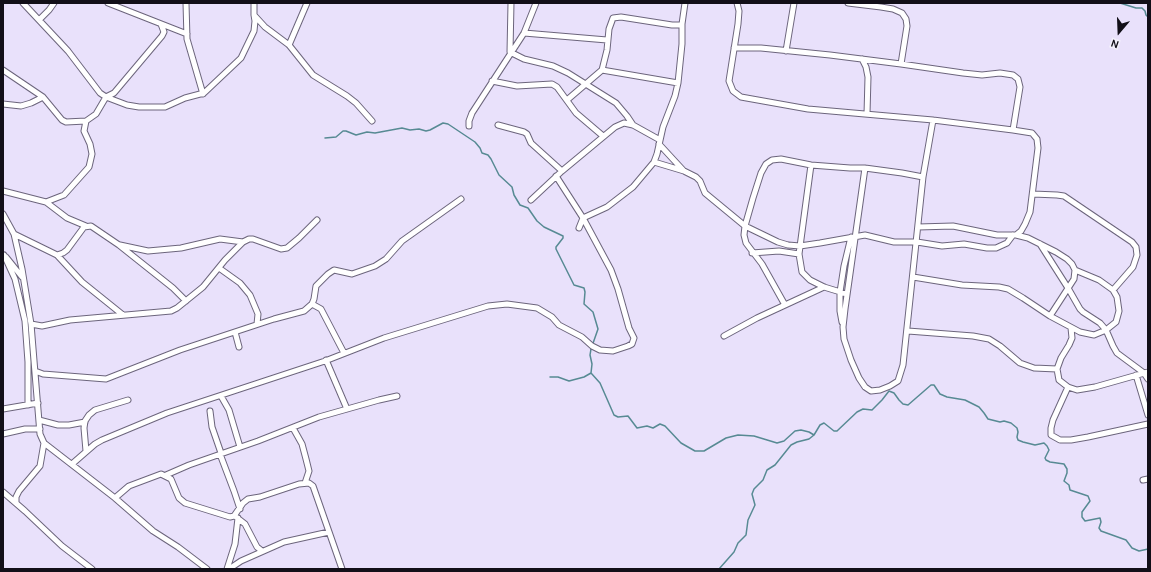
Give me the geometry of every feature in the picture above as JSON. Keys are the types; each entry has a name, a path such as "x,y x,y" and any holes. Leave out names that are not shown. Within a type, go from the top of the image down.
{"street":[{"path":"23,3 68,51 100,93 106,98 127,106 156,108 165,107 185,98 203,94 241,58 254,31 254,3"},
{"path":"39,20 54,3"},
{"path":"109,3 187,34"},
{"path":"186,3 187,34 203,94"},
{"path":"289,45 307,3"},
{"path":"510,52 511,3"},
{"path":"469,126 469,120 472,113 524,32 536,3"},
{"path":"579,228 583,218 607,207 633,187 654,162 663,127 675,96 678,83 685,3"},
{"path":"654,162 684,171 696,177 700,181 704,193 745,226 788,246 800,246 865,235 894,242 917,242 942,246 964,244 996,248 1007,243 1021,231 1025,224 1030,212 1038,148 1037,139 1032,133 933,120 808,109 741,97 733,91 730,81 739,11 737,3"},
{"path":"786,51 794,3"},
{"path":"848,3 893,9 902,13 906,19 907,26 901,64"},
{"path":"254,15 289,45 313,74 356,103 372,121"},
{"path":"566,100 602,70 607,50 609,29 613,18 621,17 672,25 682,24"},
{"path":"3,70 43,97 62,120 66,122 86,121 96,114 106,98 114,93 162,36 164,32 161,24"},
{"path":"524,32 607,40"},
{"path":"734,48 760,48 862,59 982,75 1000,73 1013,75 1018,79 1020,87 1013,130"},
{"path":"510,52 524,59 553,66 585,84 616,104 633,125"},
{"path":"862,59 866,67 868,77 867,114"},
{"path":"602,70 678,83"},
{"path":"492,81 517,86 552,84 557,87 576,113 603,136"},
{"path":"3,104 21,106 31,104 43,97"},
{"path":"853,237 844,266 840,292 840,310 844,339 851,360 865,387 872,391 880,390 898,381 903,365 908,331 923,177 933,120"},
{"path":"46,202 64,195 89,167 92,154 90,144 84,131 86,121"},
{"path":"531,200 556,176 603,136 615,127 624,123 633,125 660,142 684,171"},
{"path":"498,125 527,134 531,143 562,171"},
{"path":"785,305 762,264 752,253 746,243 744,235 745,226 761,173 766,164 772,160 781,159 811,165 902,172 923,177"},
{"path":"811,165 799,254 802,272 810,280 824,287 847,294"},
{"path":"843,327 853,237 865,168"},
{"path":"72,464 86,451 102,440 168,413 326,360 384,338 488,306 507,304 537,308 552,317 559,325 582,337 592,346 600,350 613,351 632,344 634,338 624,313 618,289 606,260 583,218 556,176"},
{"path":"3,190 46,202 67,218 95,228 173,288 186,301"},
{"path":"1032,194 1064,196 1132,242 1136,247 1133,267 1113,290"},
{"path":"35,371 43,374 106,379 180,350 257,324 304,311 312,304 316,286 328,274 334,270 352,274 375,266 386,259 405,238 461,199"},
{"path":"3,214 14,234 24,280 31,324 42,440 116,498 154,531 207,569"},
{"path":"31,324 42,326 70,320 171,311 203,287 243,242 253,239 282,248 287,248 317,220"},
{"path":"57,255 67,250 86,226"},
{"path":"918,227 953,226 997,235 1015,235 1028,238 1067,259 1072,264 1074,279 1050,316"},
{"path":"14,234 57,255 82,282 123,315"},
{"path":"119,245 148,251 181,248 220,239 243,242"},
{"path":"1040,244 1082,312 1100,323 1106,330 1112,346 1117,353 1146,372 1148,379"},
{"path":"752,253 779,251 799,254"},
{"path":"4,254 24,280"},
{"path":"4,254 15,279 25,321 28,355 28,405"},
{"path":"219,268 240,283 250,295 258,314 257,324"},
{"path":"913,276 962,285 999,287 1008,289 1071,328 1080,332 1094,335 1106,330 1116,322 1120,311 1117,297 1113,290 1099,280 1074,270"},
{"path":"724,336 824,287"},
{"path":"312,304 321,309 344,353"},
{"path":"1071,328 1072,338 1057,369 1059,380 1068,387 1077,390 1095,387 1146,372"},
{"path":"908,331 973,336 989,339 1020,363 1034,368 1057,369"},
{"path":"234,332 239,347"},
{"path":"326,360 347,409"},
{"path":"1136,375 1148,416"},
{"path":"1068,387 1053,420 1051,428 1052,435 1060,440 1077,439 1148,424"},
{"path":"221,396 229,410 240,447"},
{"path":"166,475 188,465 293,428 319,417 397,396"},
{"path":"86,451 85,422 89,415 95,410 128,400"},
{"path":"3,409 38,403"},
{"path":"210,411 212,427 240,509"},
{"path":"39,420 58,425 69,425 85,422"},
{"path":"293,428 302,444 309,471 305,483"},
{"path":"3,434 25,429 40,429"},
{"path":"16,503 16,497 19,491 40,466 44,443"},
{"path":"116,498 129,486 161,474 166,475 171,478 179,498 185,503 230,517 236,517 245,524 257,547 262,552"},
{"path":"228,569 235,544 236,517 243,503 248,499 260,497 305,483 309,483 313,486 342,569"},
{"path":"3,492 62,546 92,569"},
{"path":"228,569 241,561 284,542 329,532"}],"waterway":[{"path":"1120,3 1136,8 1142,8 1148,17"},
{"path":"325,138 336,137 343,131 356,135 367,132 375,133 402,128 426,131 443,123 448,124 475,142 482,153 488,155 499,175 512,187 514,195 520,205 528,208 537,221 544,227 563,236 556,249 574,285 584,288 584,304 593,312 598,329 590,355 592,364 591,373 584,377 569,381 558,377 550,377"},
{"path":"591,373 600,383 614,415 618,417 628,416 637,428 647,426 653,428 660,424 665,426 681,443 695,451 704,451 726,438 738,435 754,436 777,443 784,441 795,431 801,430 814,435"},
{"path":"719,569 734,552 738,543 746,535 748,520 755,505 752,494 754,489 763,480 767,470 775,465 791,445 809,439 814,435 820,425 824,423 834,431 837,431 857,412 863,409 872,410 889,391 894,393 903,404 908,405 931,385 934,385 940,394 947,397 965,400 979,407 988,419 1011,423 1017,428 1018,440 1035,445 1044,443 1049,450 1045,458 1046,460 1064,464 1067,469 1064,481 1069,485 1070,490 1088,496 1090,501 1082,512 1082,517 1085,521 1100,518 1101,522 1099,528 1101,531 1126,540 1132,548 1139,551 1148,549"}]}
